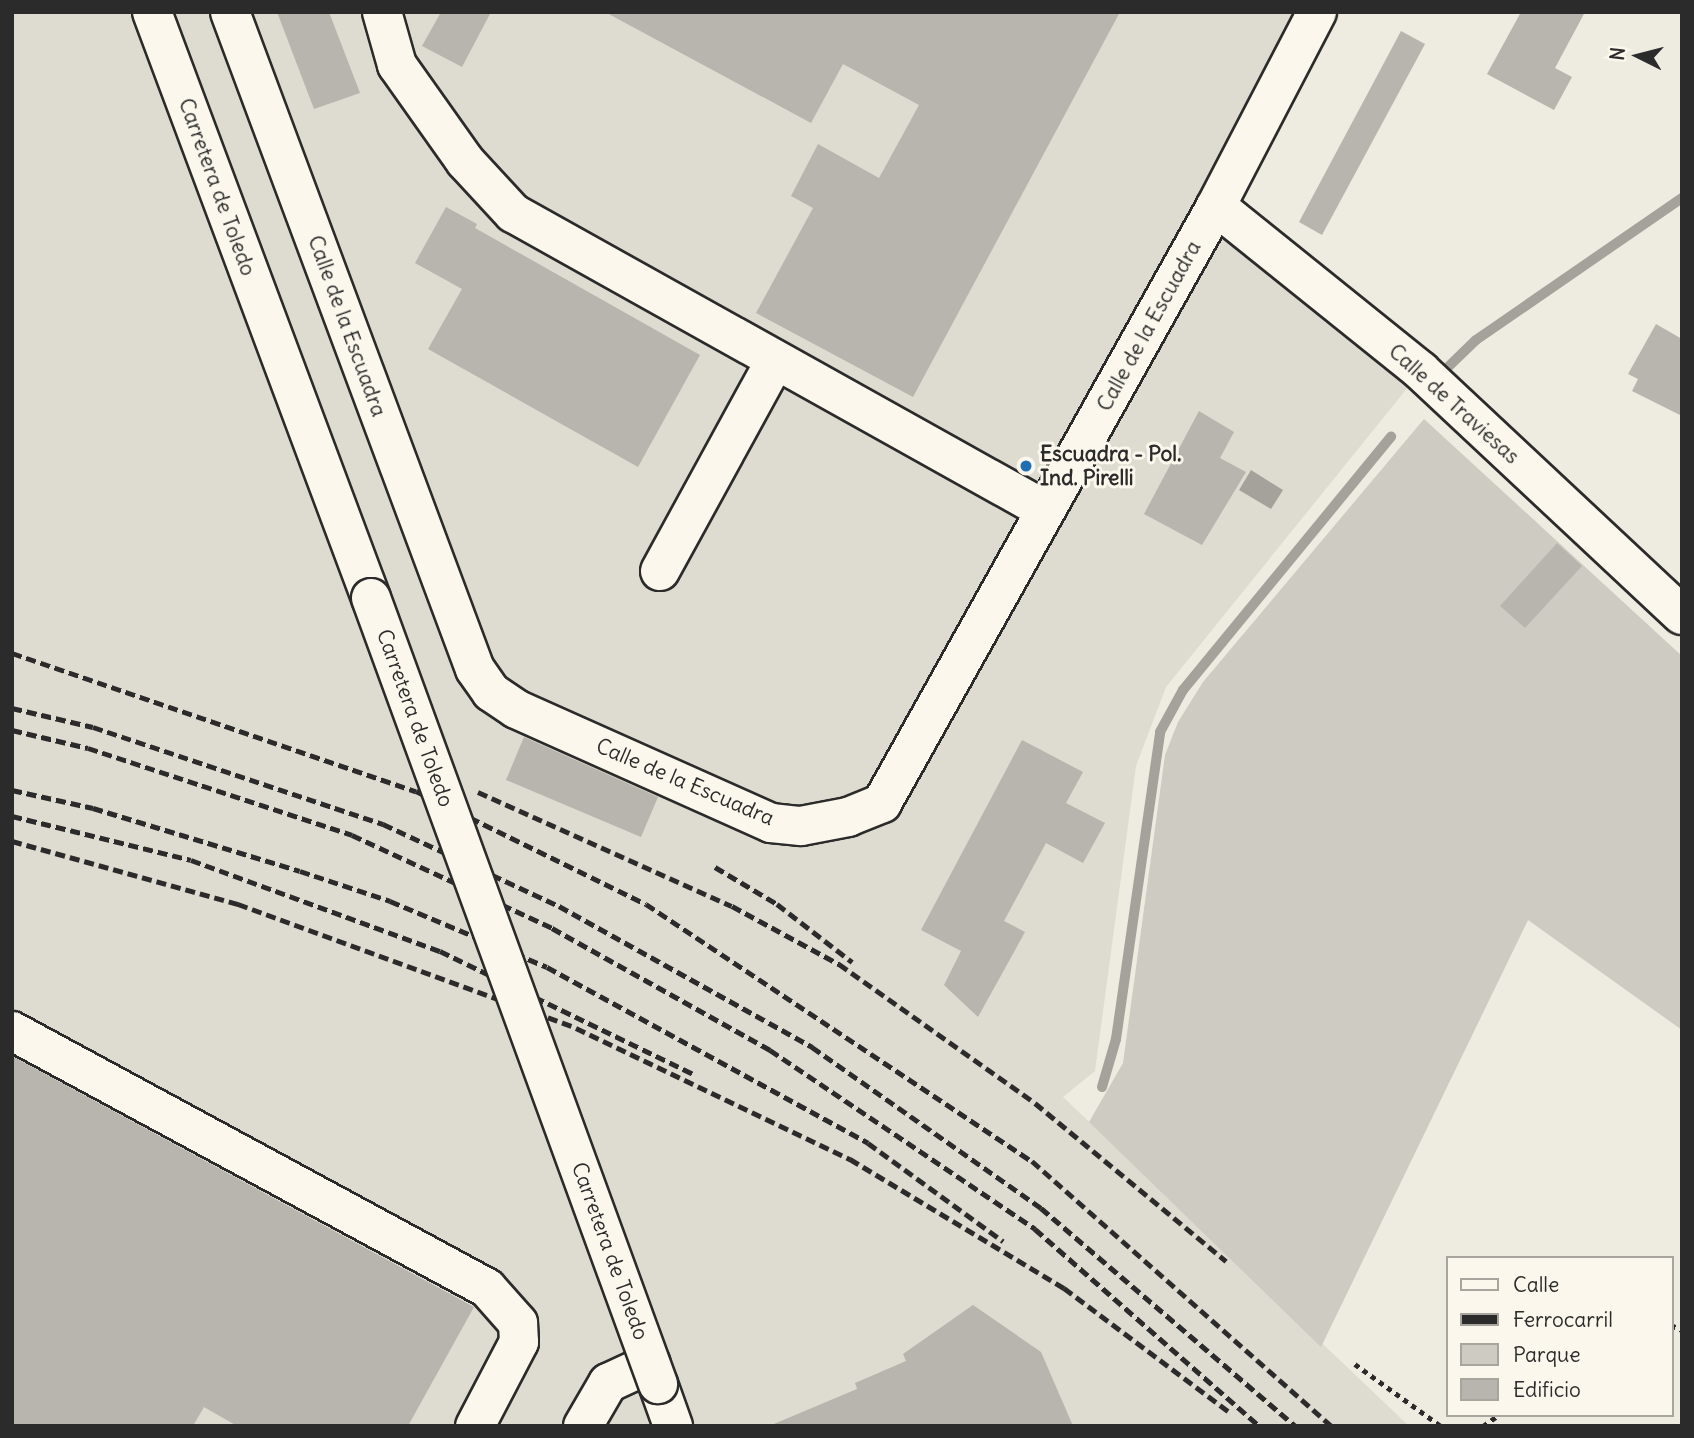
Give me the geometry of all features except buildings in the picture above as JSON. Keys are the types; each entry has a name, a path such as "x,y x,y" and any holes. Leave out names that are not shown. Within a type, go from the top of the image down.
{"street":[{"name":"Carretera de Toledo","path":"152,12 673,1426"},
{"name":"Calle de la Escuadra","path":"230,12 475,669 491,692 516,709 771,823 801,826 848,817 882,803 1216,206 1317,12"},
{"path":"382,12 397,65 465,161 513,213 1045,510"},
{"name":"Calle de Traviesas","path":"1216,206 1421,371 1682,615"},
{"path":"660,571 775,361"},
{"path":"12,1031 487,1288 518,1323 519,1342 475,1426"},
{"path":"583,1426 608,1383 654,1374"}],"path":[{"path":"1354,1364 1441,1426"}],"shaded area":[{"path":"12,12 1317,12 1216,206 1421,371 1166,687 1136,766 1095,1071 1063,1097 1409,1426 12,1426"},
{"path":"1251,470 1283,490 1271,509 1239,490"}],"green space":[{"path":"1424,419 1682,656 1682,1030 1528,920 1321,1347 1089,1122 1123,1063 1165,755 1178,722 1203,682"}],"waterway":[{"path":"1447,368 1476,340 1682,198"},
{"path":"1102,1087 1116,1039 1160,732 1183,690 1391,437"}],"railway":[{"path":"12,653 416,791 646,904 1032,1161 1332,1426"},
{"path":"12,708 93,727 383,824 559,906 812,1047 1041,1208 1295,1426"},
{"path":"12,730 88,748 352,835 552,928 770,1050 1035,1229 1259,1426"},
{"path":"12,790 93,808 300,871 390,901 547,967 868,1143 1003,1241"},
{"path":"478,792 732,906 839,964 1035,1103 1226,1261"},
{"path":"12,816 191,860 440,951 693,1074"},
{"path":"12,841 238,904 576,1028 850,1159 1064,1288 1232,1414"},
{"path":"715,867 777,904 852,962"}],"place":[{"name":"Escuadra - Pol. Ind. Pirelli","path":"1026,466"}]}
